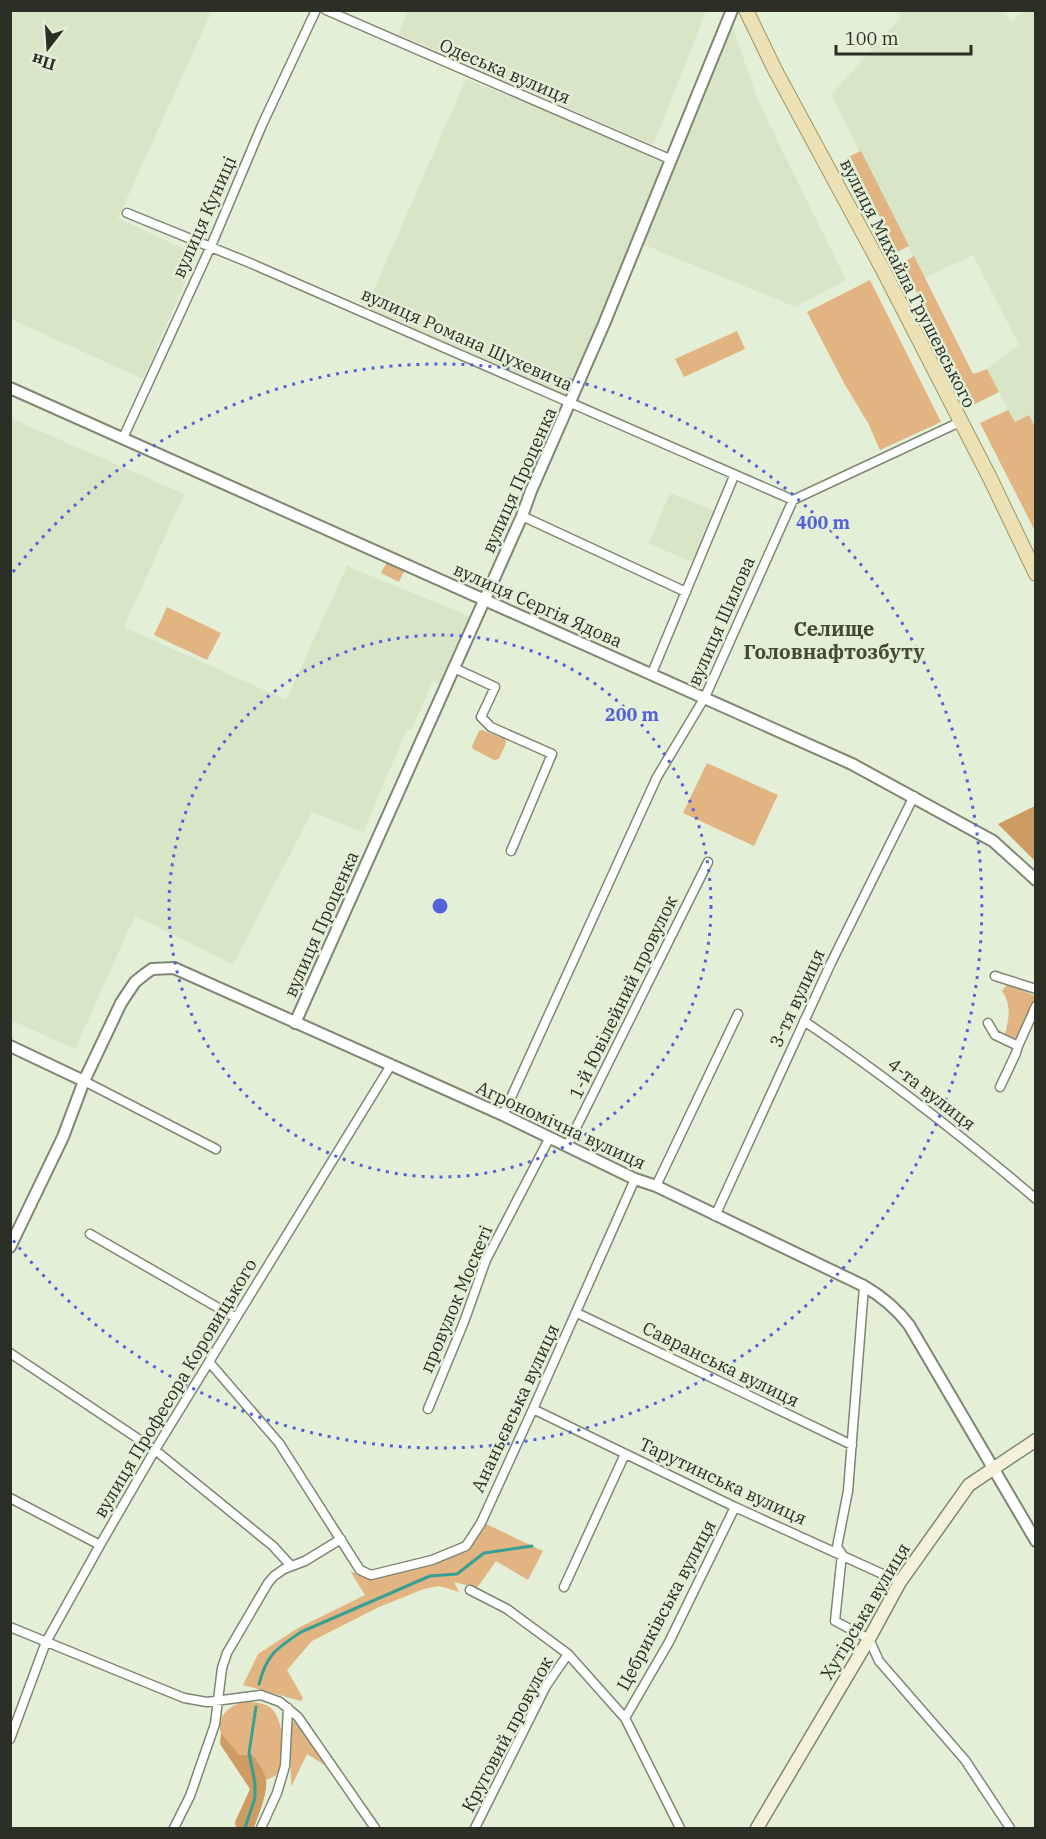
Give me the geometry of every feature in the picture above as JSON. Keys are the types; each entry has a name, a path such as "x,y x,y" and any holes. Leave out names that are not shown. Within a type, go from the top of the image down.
{"main road":[{"name":"вулиця Михайла Грушевського","path":"746,10 761,44 882,268 990,478 1035,574"},
{"name":"Хутірська вулиця","path":"757,1828 869,1639 900,1581 969,1485 1035,1440"}],"street":[{"name":"вулиця Куниці","path":"123,438 211,246 262,125 316,10"},
{"name":"Одеська вулиця","path":"326,10 672,160"},
{"name":"вулиця Проценка","path":"295,1023 571,403 732,10"},
{"name":"вулиця Романа Шухевича","path":"127,213 211,246 793,500"},
{"name":"вулиця Сергія Ядова","path":"10,388 852,764 993,841 1035,880"},
{"path":"793,500 960,422"},
{"path":"652,674 735,476"},
{"name":"вулиця Шилова","path":"503,1114 657,777 705,697 793,500"},
{"path":"522,516 686,592"},
{"path":"454,668 495,687 481,717 491,728 552,754 511,851"},
{"name":"3-тя вулиця","path":"716,1216 804,1022 914,796"},
{"name":"1-й Ювілейний провулок","path":"567,1146 708,862"},
{"name":"Агрономічна вулиця","path":"84,1081 121,1003 135,982 152,969 174,968 503,1114 635,1179 656,1186 864,1286 882,1296 897,1309 909,1326 1035,1541"},
{"path":"996,976 1035,989"},
{"path":"1000,1087 1035,1006"},
{"path":"656,1186 738,1014"},
{"name":"4-та вулиця","path":"804,1022 875,1070 1035,1199"},
{"path":"988,1023 995,1035 1018,1046"},
{"path":"10,1046 216,1149"},
{"name":"вулиця Професора Коровицького","path":"10,1739 46,1642 100,1545 155,1450 391,1065"},
{"path":"10,1246 63,1137 84,1081"},
{"name":"провулок Москеті","path":"428,1409 464,1322 486,1260 549,1138"},
{"name":"Ананьєвська вулиця","path":"341,1539 360,1570 371,1575 432,1560 466,1546 481,1523 577,1313 635,1179"},
{"path":"90,1234 236,1318"},
{"path":"864,1286 848,1491 837,1547 842,1554 835,1621 869,1639 879,1661 965,1760 1010,1828"},
{"name":"Савранська вулиця","path":"577,1313 852,1445"},
{"path":"10,1353 155,1450 273,1546 291,1566"},
{"path":"174,1828 190,1796 212,1735 219,1701 222,1668 230,1645 267,1583 278,1572 305,1561 341,1539 279,1443 210,1363"},
{"name":"Тарутинська вулиця","path":"533,1409 735,1507 900,1581"},
{"path":"564,1587 626,1454"},
{"path":"10,1498 100,1545"},
{"name":"Цебриківська вулиця","path":"625,1718 669,1642 735,1507"},
{"path":"470,1590 507,1609 568,1654 625,1718 680,1828"},
{"path":"10,1627 184,1698 207,1702 261,1695 276,1700 298,1717 375,1828"},
{"name":"Круговий провулок","path":"475,1828 546,1686 568,1654"},
{"path":"261,1828 277,1793 285,1766 288,1708"}],"shaded area":[{"path":"11,10 212,11 118,218 197,255 143,379 11,319"},
{"path":"408,11 706,11 653,145 398,34"},
{"path":"898,11 1002,11 1011,21 1025,11 1035,11 1035,427 1028,415 1015,423 987,369 1019,345 973,255 924,278 831,95 901,17"},
{"path":"732,25 758,101 846,280 795,307 640,243"},
{"path":"466,79 669,161 571,400 365,310"},
{"path":"861,151 909,246 897,252 850,156"},
{"path":"914,256 973,374 987,369 999,392 973,405 902,263"},
{"path":"870,280 941,422 880,450 868,423 807,312"},
{"path":"737,331 745,349 684,377 675,359"},
{"path":"1008,410 1015,422 1029,415 1035,427 1035,531 980,423"},
{"path":"10,418 184,494 124,627 286,700 347,566 474,618 442,685 433,681 411,731 407,729 363,832 312,812 233,964 135,916 75,1049 11,1020"},
{"path":"670,493 716,512 695,563 649,544"},
{"path":"387,562 404,571 399,582 381,573"},
{"path":"167,607 221,633 207,660 154,635"},
{"path":"482,730 505,739 506,743 499,759 494,760 473,749 472,746 479,731"},
{"path":"707,763 778,795 754,846 683,813"},
{"path":"1035,806 1035,861 998,824"},
{"path":"1007,984 1035,996 1035,1006 1020,1043 1004,1038 1009,1008 1002,991"},
{"path":"486,1524 543,1551 528,1580 496,1561 477,1588 454,1582 459,1592 439,1586 424,1589 379,1607 312,1641 287,1670 303,1698 301,1701 243,1685 258,1654 298,1628 365,1595 350,1571 373,1580 431,1563 468,1550"},
{"path":"243,1702 268,1706 279,1721 283,1741 282,1761 275,1776 266,1780 252,1754 239,1755 226,1742 220,1731 221,1720 227,1710"},
{"path":"295,1720 326,1766 307,1754 291,1787 290,1725"},
{"path":"221,1733 239,1755 252,1754 265,1777 264,1798 254,1828 236,1828 235,1822 250,1789 220,1744"}],"waterway":[{"path":"259,1684 269,1659 285,1643 301,1632 430,1576 457,1574 484,1553 532,1546"},
{"path":"245,1828 255,1798 255,1783 249,1753 256,1707"}],"district":[{"name":"Селище Головнафтозбуту","path":"834,640"}]}
